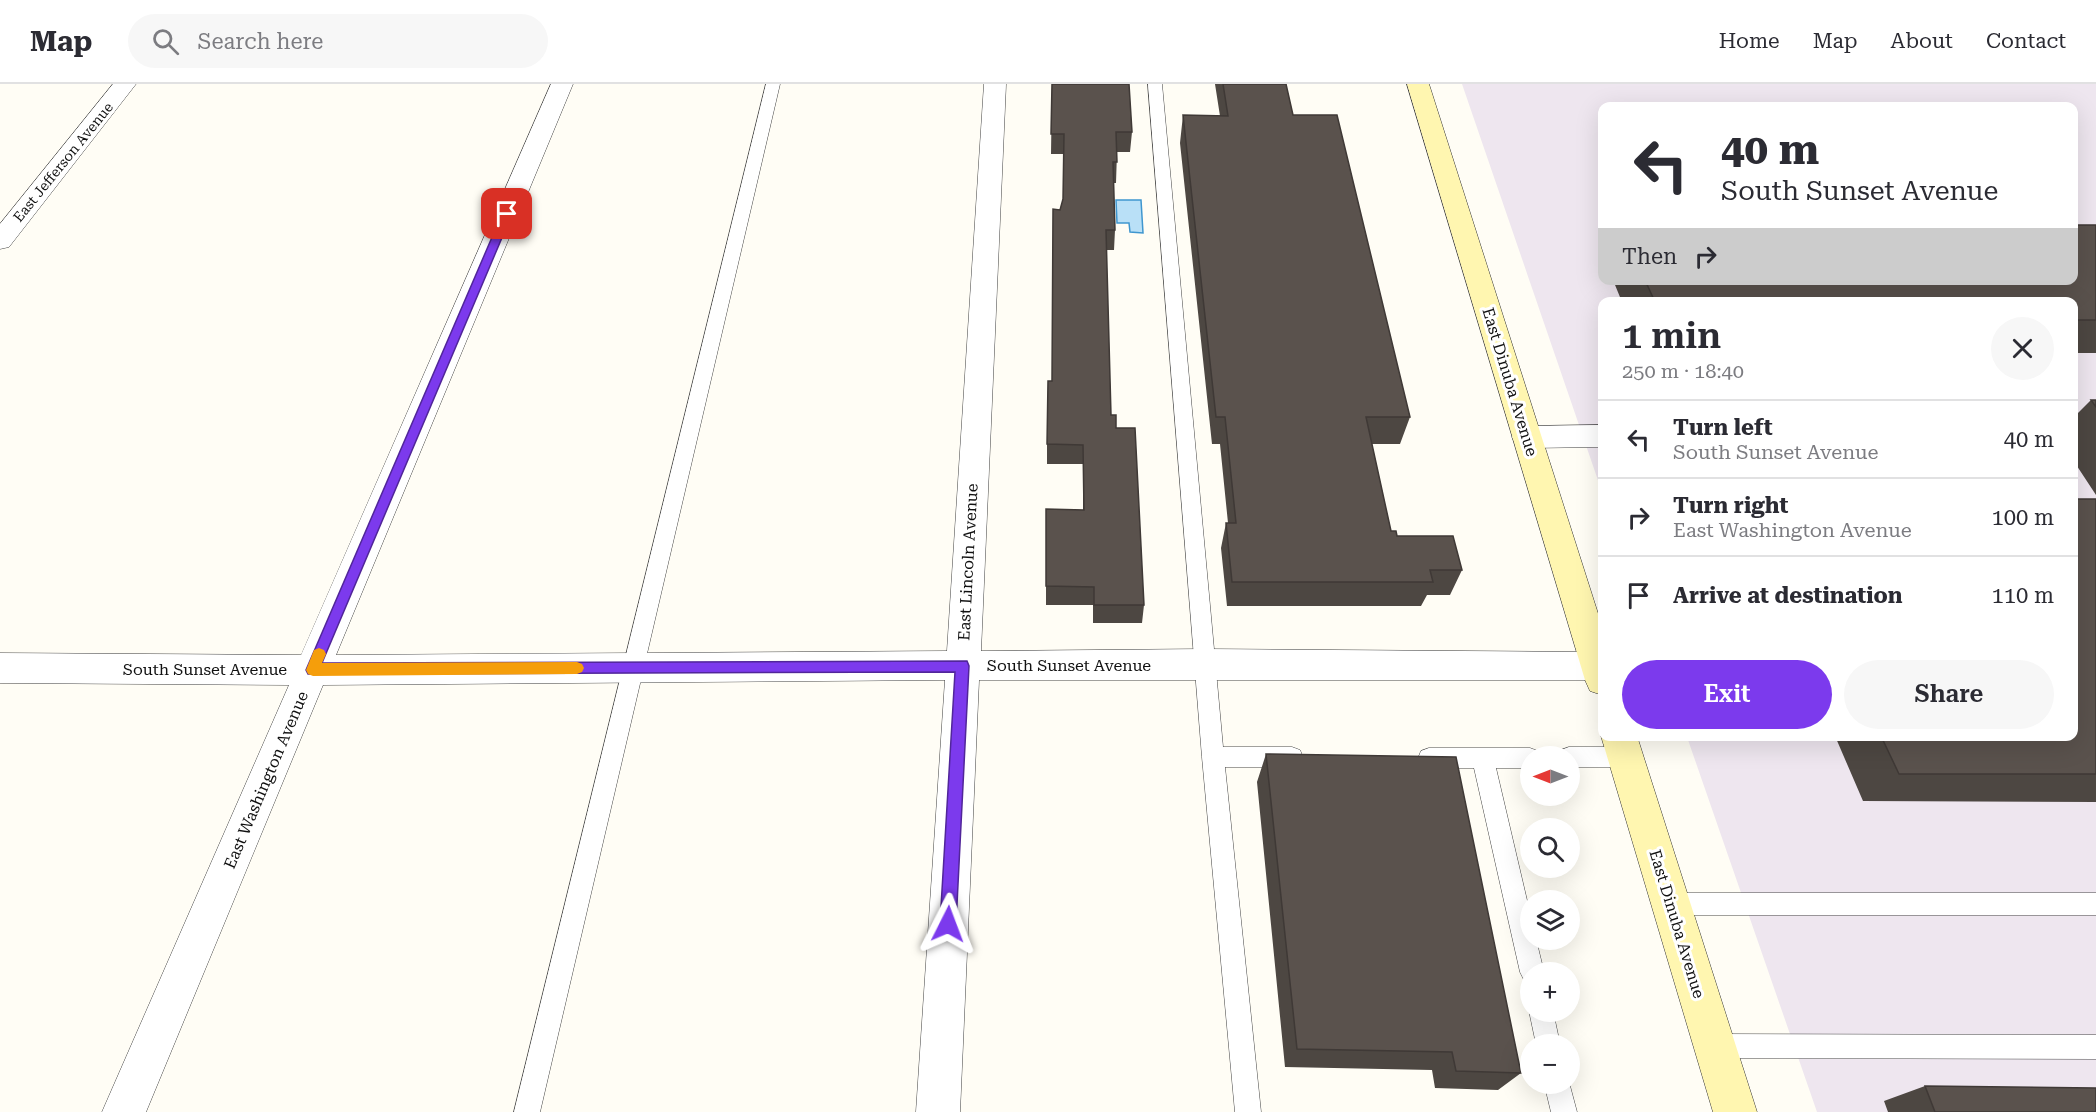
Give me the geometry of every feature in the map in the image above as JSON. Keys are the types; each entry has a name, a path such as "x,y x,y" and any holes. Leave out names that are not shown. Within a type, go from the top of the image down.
{"street":[{"name":"East Jefferson Avenue","path":"0,241 125,84"},
{"name":"East Washington Avenue","path":"124,1112 562,84"},
{"name":"East Lincoln Avenue","path":"938,1112 995,84"},
{"name":"East Dinuba Avenue","path":"1418,84 1598,667"},
{"path":"1527,437 1598,436"},
{"name":"South Sunset Avenue","path":"0,668 313,670 1205,664 1598,673"},
{"name":"East Dinuba Avenue","path":"1622,747 1735,1112"}],"lane":[{"path":"527,1112 773,84"},
{"path":"1155,84 1213,757 1248,1112"},
{"path":"1580,756 1622,747"},
{"path":"1213,757 1318,757"},
{"path":"1413,758 1520,758"},
{"path":"1483,758 1530,962"},
{"path":"1672,904 2096,904"},
{"path":"1714,1046 2096,1047"},
{"path":"1560,1094 1564,1112"}],"shaded area":[{"path":"1462,84 2096,84 2096,1112 1817,1112 1688,741 2078,741 2078,297 1598,297 1598,480"}],"water":[{"path":"1116,200 1141,200 1143,233 1130,232 1129,223 1117,223"}],"building":[{"path":"1052,84 1129,84 1132,132 1116,132 1117,162 1113,162 1115,230 1106,230 1111,415 1116,415 1116,428 1135,428 1144,605 1094,605 1094,587 1046,586 1046,509 1084,510 1083,445 1047,444 1048,381 1052,381 1053,209 1060,210 1063,199 1064,134 1051,134"},
{"path":"1223,84 1286,84 1293,115 1337,115 1410,417 1366,417 1391,531 1396,531 1397,536 1453,536 1462,570 1430,570 1433,582 1232,582 1226,523 1236,523 1225,417 1216,417 1183,115 1228,116"},
{"path":"2078,225 2096,225 2096,320 2078,320 2078,297 1653,297 1647,285 2078,285"},
{"path":"2078,499 2096,499 2096,774 1899,774 1883,741 2078,741"},
{"path":"1266,754 1456,757 1520,1073 1456,1071 1452,1052 1297,1049"},
{"path":"1925,1086 2096,1088 2096,1112 1935,1112"}],"slow traffic":[{"path":"319,654 313,670 577,668"}],"route":[{"path":"507,214 313,670 962,666 948,924"}]}
